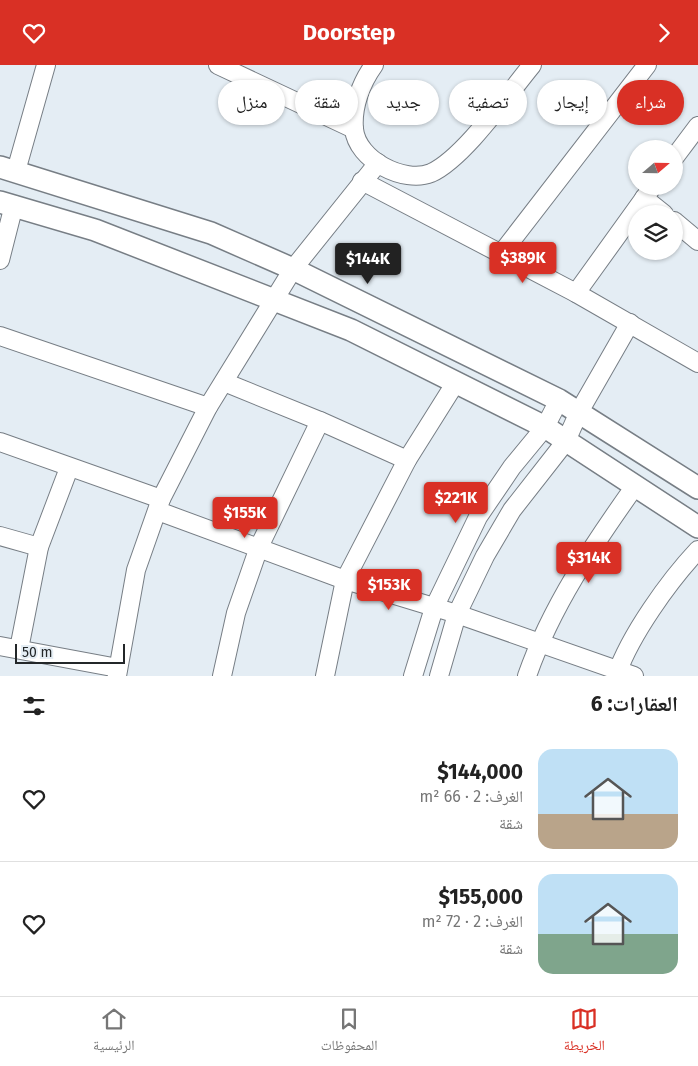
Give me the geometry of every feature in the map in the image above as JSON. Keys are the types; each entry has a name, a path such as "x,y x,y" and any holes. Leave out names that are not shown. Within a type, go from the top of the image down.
{"street":[{"path":"46,65 8,169 212,233 293,269 560,399 698,488"},
{"path":"218,65 354,129"},
{"path":"374,65 357,97 354,129 367,154 378,163 400,175 416,177 445,165 461,151 532,65"},
{"path":"502,254 647,65"},
{"path":"683,147 696,131"},
{"path":"0,646 118,672 136,570 160,505 208,407 293,269 378,163"},
{"path":"362,181 576,293 698,363"},
{"path":"576,293 646,195"},
{"path":"0,260 7,203 95,230 351,330 545,427 698,527"},
{"path":"683,228 698,241"},
{"path":"439,676 457,614 486,556 512,510 566,441 579,412 630,323"},
{"path":"0,336 208,407"},
{"path":"224,382 320,421 408,460"},
{"path":"325,676 345,580 408,460 456,382"},
{"path":"413,676 434,607 478,517 512,467 545,427 560,399"},
{"path":"222,676 236,613 259,547 320,421"},
{"path":"0,442 345,580 457,614 539,642 623,674 633,639 681,568 698,550"},
{"path":"19,649 39,547 69,468"},
{"path":"527,676 539,642 580,566 635,486"},
{"path":"0,536 39,547"}]}
